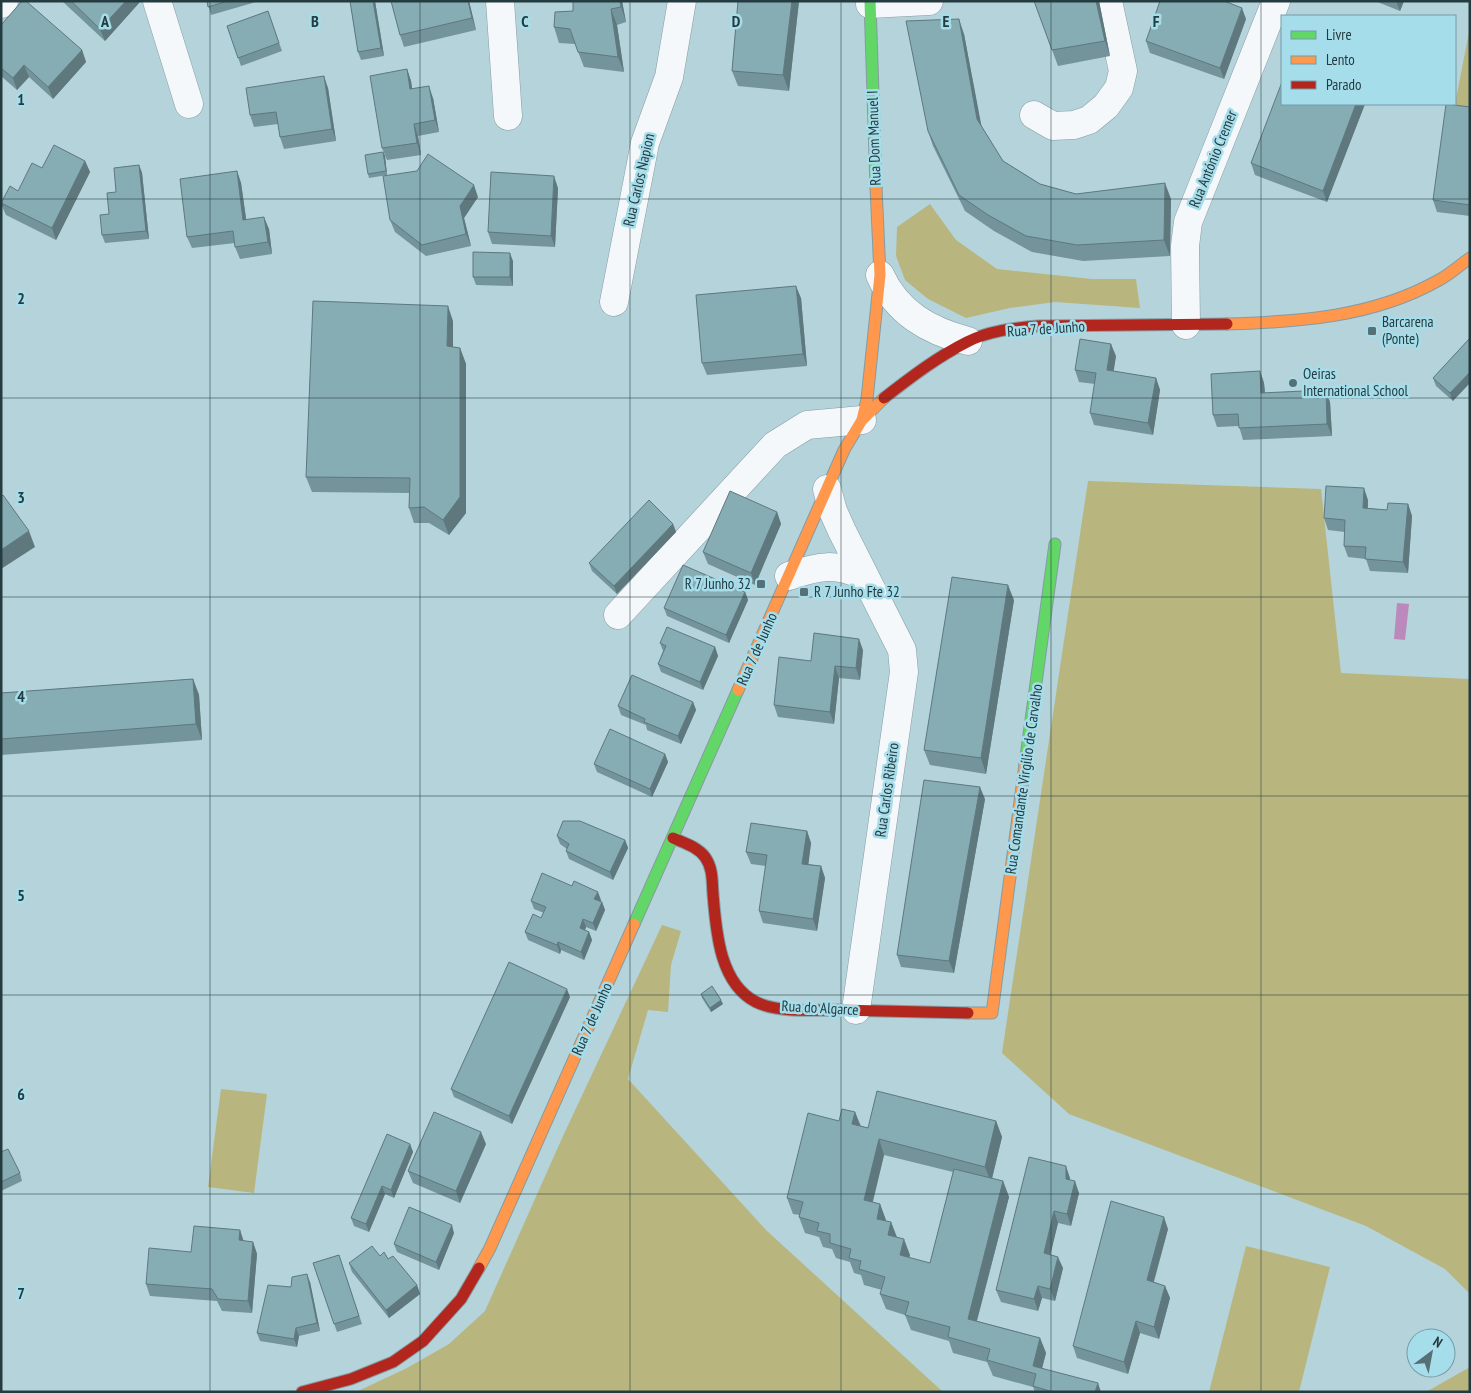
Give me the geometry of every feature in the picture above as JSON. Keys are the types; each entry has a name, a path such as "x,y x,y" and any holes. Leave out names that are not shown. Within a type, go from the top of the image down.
{"main road":[{"name":"Rua Dom Manuel I","path":"862,420 867,399 880,275 870,3"},
{"name":"Rua 7 de Junho","path":"302,1392 351,1379 393,1362 423,1341 461,1299 490,1248 844,450 862,420 878,402 923,368 968,341 1007,329 1038,326 1230,325 1307,320 1366,311 1398,301 1427,287 1458,268 1470,258"},
{"name":"Rua Comandante Virgílio de Carvalho","path":"992,1013 1055,544"},
{"name":"Rua do Algarce","path":"673,838 704,855 713,870 718,942 728,970 740,991 756,1002 784,1008 992,1013"}],"street":[{"path":"1,4 4,1"},
{"path":"157,1 189,104"},
{"path":"500,1 508,116"},
{"name":"Rua Carlos Napion","path":"614,302 645,143 669,77 682,1"},
{"path":"870,3 929,1"},
{"path":"1034,115 1054,126 1074,125 1089,120 1106,106 1119,88 1123,71 1108,1"},
{"name":"Rua António Cremer","path":"1186,325 1185,246 1188,222 1276,1"},
{"name":"Rua Dom Manuel I","path":"880,275 887,292 918,321 948,336 968,341"},
{"path":"618,615 775,445 807,425 862,420"},
{"name":"Rua Carlos Ribeiro","path":"827,489 833,511 902,650 904,672 856,1010"},
{"path":"789,576 827,566 842,568 865,577"}],"shaded area":[{"path":"1470,27 1470,118 1451,116 1453,105 1456,105"},
{"path":"930,204 956,240 997,269 1092,279 1136,279 1140,308 1055,302 1010,308 966,318 928,299 905,280 896,256 897,227"},
{"path":"1088,481 1321,489 1341,673 1469,679 1470,1294 1445,1269 1366,1226 1069,1114 1002,1053"},
{"path":"1397,603 1409,604 1405,640 1394,639"},
{"path":"662,925 681,931 671,965 668,1012 648,1010 628,1079 766,1230 943,1392 356,1392 407,1368 449,1344 485,1311 563,1136"},
{"path":"221,1089 267,1094 254,1193 208,1187"},
{"path":"1246,1246 1330,1267 1299,1392 1209,1392"},
{"path":"1470,1367 1470,1392 1426,1392 1451,1378 1456,1378 1456,1375"}],"building":[{"path":"22,1 26,1 82,50 48,87 24,65 13,78 1,68 1,25"},
{"path":"71,1 126,1 100,29"},
{"path":"207,1 228,1 208,7"},
{"path":"350,1 373,1 381,48 358,52"},
{"path":"391,1 468,1 472,18 400,35"},
{"path":"573,1 620,1 621,7 611,9 618,57 578,52 570,29 554,27 555,12 573,11"},
{"path":"738,1 792,1 783,75 732,71"},
{"path":"1034,1 1096,1 1105,41 1052,50"},
{"path":"1160,1 1224,1 1242,8 1220,68 1146,41"},
{"path":"268,11 279,43 238,58 227,26"},
{"path":"959,19 977,119 1003,161 1040,184 1076,194 1165,183 1164,240 1077,245 1026,236 988,215 959,195 928,131 906,21"},
{"path":"407,69 410,89 429,86 435,120 414,124 417,143 382,148 370,76"},
{"path":"324,76 332,129 280,137 276,112 250,115 246,88"},
{"path":"1281,85 1281,105 1356,105 1323,191 1251,163"},
{"path":"1446,105 1470,107 1470,205 1433,200"},
{"path":"54,145 85,161 52,228 1,203 10,186 18,191 32,163 42,168"},
{"path":"383,152 386,171 368,174 365,155"},
{"path":"428,154 474,185 460,206 466,234 422,245 390,220 383,176 417,171"},
{"path":"139,165 146,231 102,235 100,215 109,214 107,193 116,192 114,168"},
{"path":"237,171 243,220 264,217 268,242 235,247 233,231 187,237 180,179"},
{"path":"491,172 554,176 551,236 488,232"},
{"path":"473,252 510,253 510,277 473,277"},
{"path":"796,286 803,354 702,363 696,295"},
{"path":"313,301 448,306 447,346 460,348 460,497 443,520 424,507 409,508 410,478 306,477"},
{"path":"1470,338 1470,372 1450,393 1433,378"},
{"path":"1080,339 1111,344 1107,370 1156,378 1148,423 1090,413 1096,373 1075,370"},
{"path":"1260,371 1261,393 1326,390 1327,424 1239,428 1238,414 1213,415 1211,374"},
{"path":"1326,486 1364,488 1363,508 1387,510 1388,503 1408,504 1403,562 1365,559 1366,547 1344,546 1345,520 1324,518"},
{"path":"730,491 777,512 751,573 703,552"},
{"path":"3,495 29,531 1,550 1,497"},
{"path":"649,500 673,524 614,586 589,563"},
{"path":"683,565 745,592 726,635 664,608"},
{"path":"952,577 1008,585 981,758 924,750"},
{"path":"667,627 715,647 700,682 658,664 666,646 660,643"},
{"path":"814,633 859,639 856,668 835,666 830,712 774,705 779,657 811,661"},
{"path":"632,675 693,702 678,736 644,722 645,719 618,706"},
{"path":"193,679 196,724 1,739 1,693"},
{"path":"610,729 665,754 650,789 594,764"},
{"path":"924,780 980,787 949,961 897,955"},
{"path":"563,821 580,821 625,840 610,872 566,851 569,844 557,836"},
{"path":"751,823 807,831 802,864 821,866 813,919 759,911 767,855 746,852"},
{"path":"542,873 572,886 574,881 598,892 594,899 602,902 593,923 583,919 580,928 589,932 581,952 558,942 557,945 525,932 533,914 541,918 546,907 531,901"},
{"path":"509,962 567,989 509,1116 451,1089"},
{"path":"712,986 721,1000 710,1008 701,994"},
{"path":"877,1091 996,1121 985,1167 879,1139 864,1200 880,1204 877,1219 891,1222 888,1235 904,1239 900,1255 930,1263 954,1169 1003,1181 968,1319 1040,1338 1033,1366 1098,1383 1095,1392 1053,1392 1033,1386 1036,1374 987,1360 990,1349 948,1337 950,1327 905,1315 909,1302 880,1294 885,1277 859,1269 861,1261 849,1258 851,1249 830,1243 830,1234 817,1231 819,1223 799,1217 803,1202 787,1198 808,1113 839,1121 842,1109 855,1112 852,1124 868,1128"},
{"path":"434,1112 481,1132 456,1191 408,1171"},
{"path":"387,1134 410,1144 391,1190 382,1186 366,1224 351,1218"},
{"path":"8,1149 20,1173 1,1182 1,1152"},
{"path":"1029,1157 1066,1166 1066,1179 1075,1181 1067,1214 1054,1211 1044,1253 1058,1257 1050,1289 1038,1286 1034,1299 996,1290"},
{"path":"1111,1201 1164,1217 1147,1280 1165,1286 1154,1327 1136,1321 1124,1362 1073,1346"},
{"path":"409,1207 452,1225 436,1262 394,1244"},
{"path":"194,1226 240,1230 239,1240 253,1242 248,1301 218,1299 212,1289 146,1284 149,1248 191,1252"},
{"path":"372,1246 380,1256 384,1252 388,1259 393,1256 417,1285 386,1310 349,1263"},
{"path":"339,1255 359,1316 334,1324 313,1263"},
{"path":"307,1274 317,1323 296,1328 294,1339 257,1333 268,1285 291,1287 292,1277"}],"traffic: fast":[{"path":"870,1 876,187"},
{"path":"1025,764 1055,544"},
{"path":"634,924 738,690"}],"traffic: slow":[{"path":"862,420 867,399 880,275 876,187"},
{"path":"1227,324 1309,319 1362,310 1414,292 1443,278 1470,258"},
{"path":"738,690 844,450 862,420 884,398"},
{"path":"968,1013 992,1013 1025,764"},
{"path":"479,1268 490,1248 634,924"}],"traffic: jam":[{"path":"884,398 945,354 975,338 1001,331 1038,326 1227,324"},
{"path":"673,838 699,851 708,861 712,875 718,939 727,969 734,982 756,1002 765,1006 796,1010 968,1013"},
{"path":"302,1392 351,1379 393,1362 423,1341 461,1299 479,1268"}],"place":[{"name":"Barcarena (Ponte)","path":"1372,331"},
{"name":"Oeiras International School","path":"1293,383"},
{"name":"R 7 Junho 32","path":"761,584"},
{"name":"R 7 Junho Fte 32","path":"804,592"}]}
